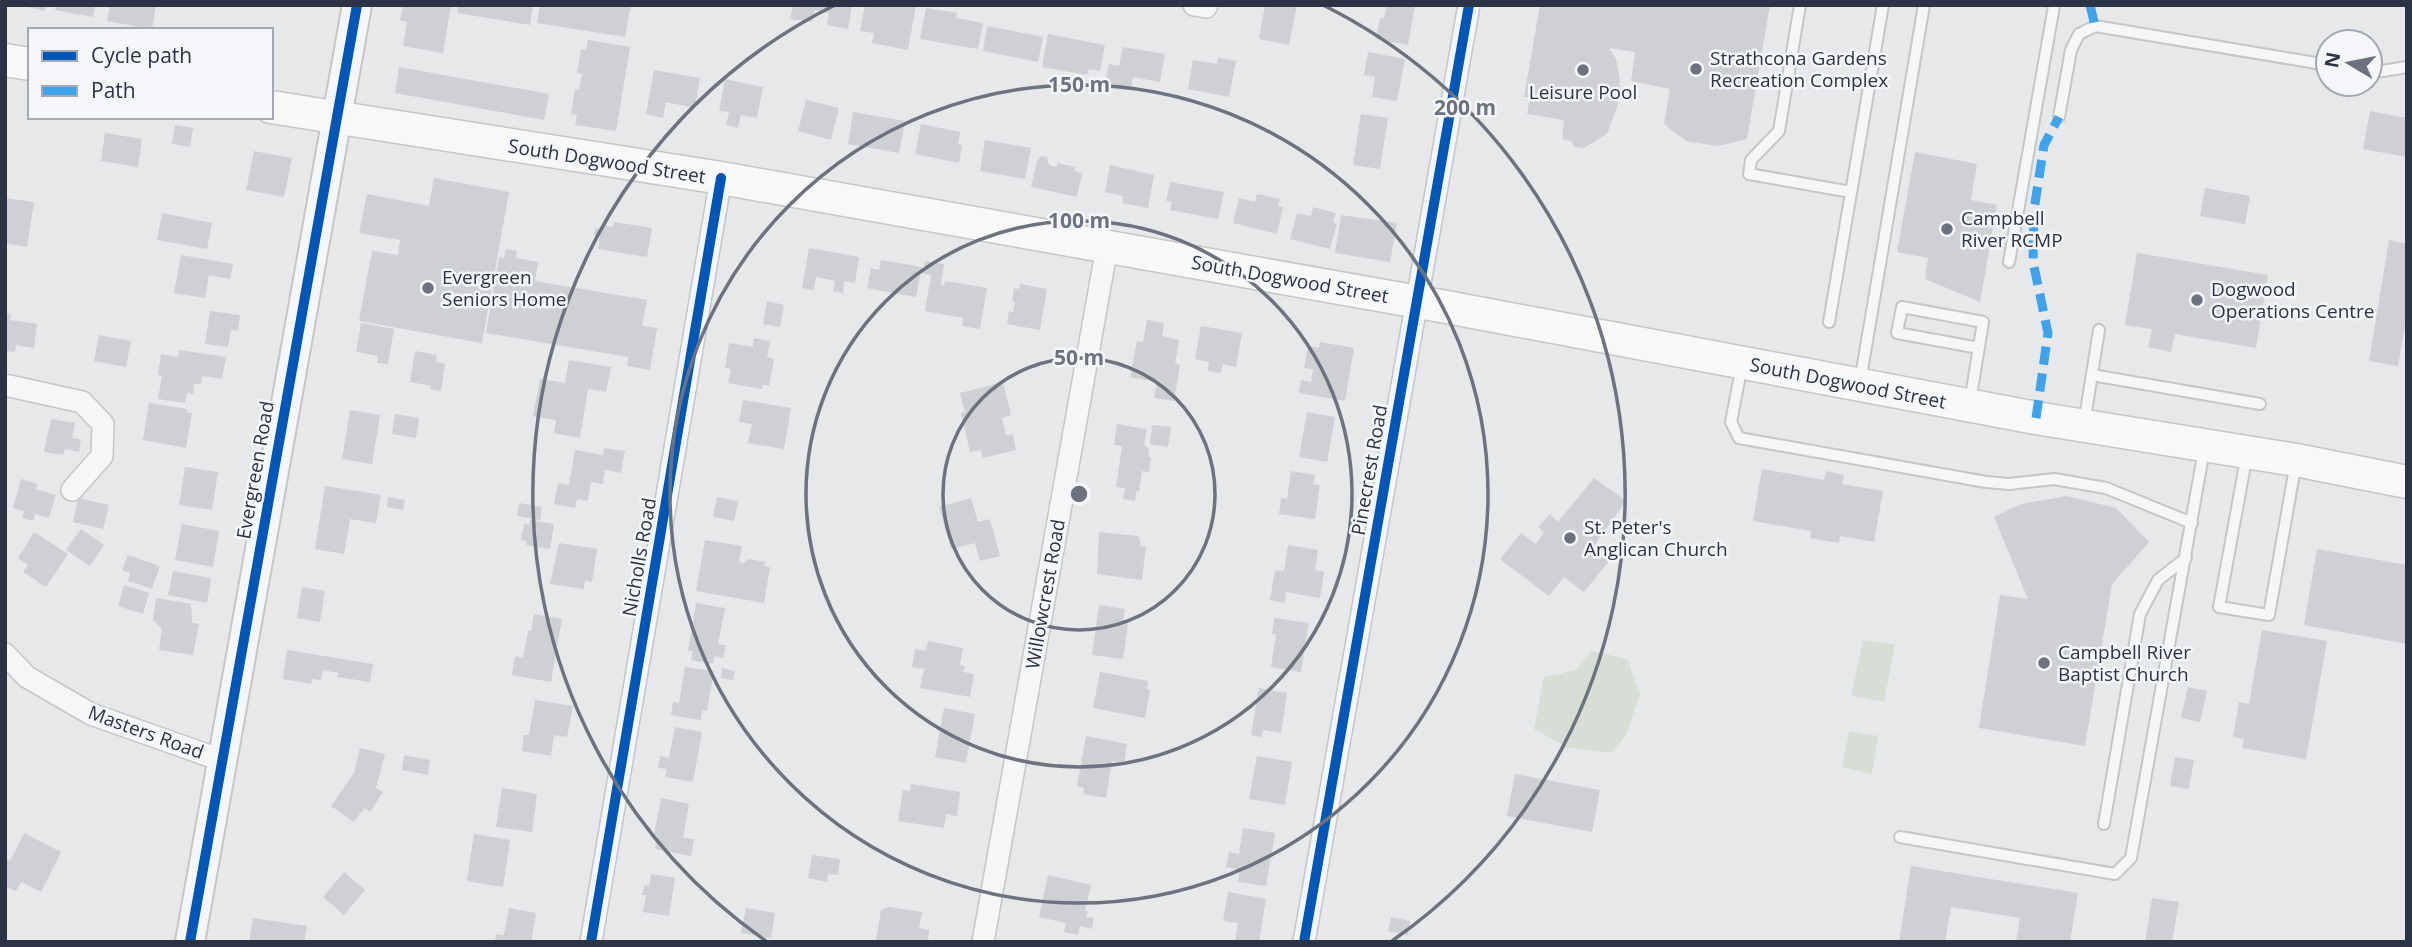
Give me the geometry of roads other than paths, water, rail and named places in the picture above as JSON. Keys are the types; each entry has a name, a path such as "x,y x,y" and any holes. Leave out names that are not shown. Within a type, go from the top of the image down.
{"main road":[{"path":"5,60 28,64"},
{"name":"South Dogwood Street","path":"273,107 721,178 1417,302 1859,386 2205,447 2296,460 2407,482"}],"street":[{"name":"Evergreen Road","path":"190,942 357,5"},
{"name":"Pinecrest Road","path":"1304,942 1469,5"},
{"name":"Nicholls Road","path":"592,942 721,178"},
{"name":"Willowcrest Road","path":"983,942 1107,247"},
{"path":"5,385 82,402 103,424 102,456 72,490"},
{"name":"Masters Road","path":"5,654 27,677 91,714 221,760"}],"lane":[{"path":"1800,5 1779,131 1751,160 1749,174 1851,192"},
{"path":"1829,321 1883,5"},
{"path":"1859,386 1924,5"},
{"path":"2009,262 2054,6"},
{"path":"2059,117 2071,50 2079,34 2095,26 2314,63"},
{"path":"2384,70 2407,67"},
{"path":"1969,405 1979,348 1983,321 1902,307 1897,333 1979,348"},
{"path":"2084,425 2099,331"},
{"path":"1743,363 1731,422 1739,438 1986,482 2009,484 2054,479 2106,488 2192,523"},
{"path":"2092,375 2260,404"},
{"path":"1900,836 2115,874 2131,859 2205,447"},
{"path":"2247,454 2220,607 2269,615 2296,460"},
{"path":"2104,824 2140,614 2158,580 2186,558"}],"place":[{"name":"Strathcona Gardens Recreation Complex","path":"1696,69"},
{"name":"Leisure Pool","path":"1583,70"},
{"name":"Campbell River RCMP","path":"1947,229"},
{"name":"Evergreen Seniors Home","path":"428,288"},
{"name":"Dogwood Operations Centre","path":"2197,300"},
{"name":"St. Peter's Anglican Church","path":"1570,538"},
{"name":"Campbell River Baptist Church","path":"2044,663"}]}
